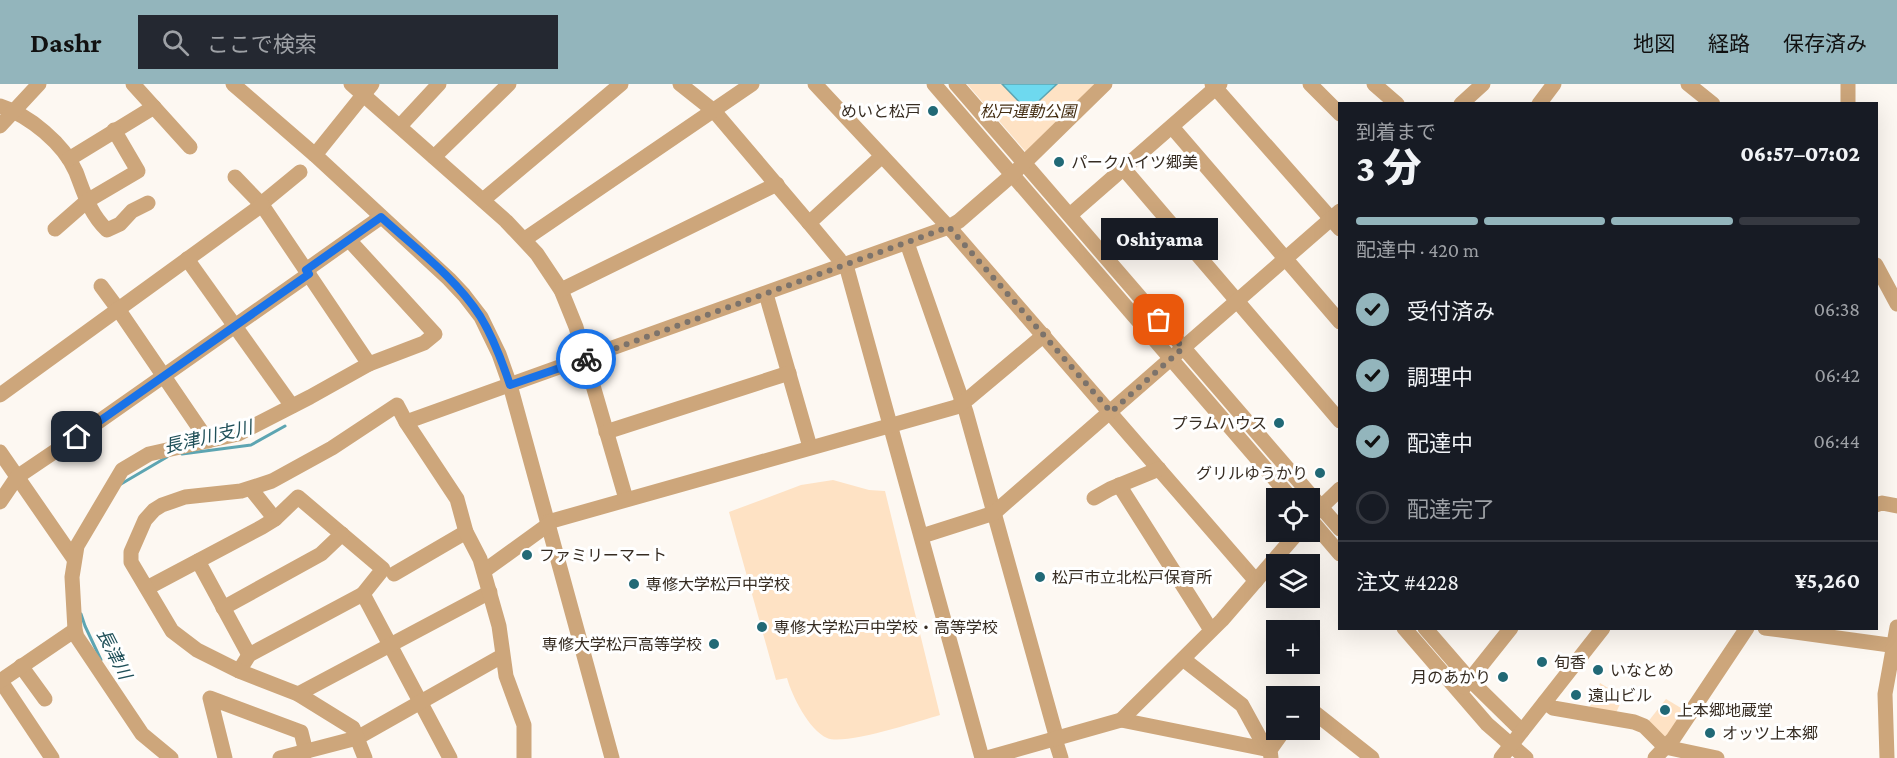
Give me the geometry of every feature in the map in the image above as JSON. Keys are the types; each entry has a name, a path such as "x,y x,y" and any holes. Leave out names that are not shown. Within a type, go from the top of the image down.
{"street":[{"path":"0,126 7,108 39,84"},
{"path":"133,84 190,147"},
{"path":"233,84 315,155 449,279 474,308 492,339 510,385 612,758"},
{"path":"351,84 367,89 400,126 525,239 561,290 576,327 626,499"},
{"path":"400,126 439,84"},
{"path":"434,158 509,84"},
{"path":"483,200 621,84"},
{"path":"680,84 714,111 844,266 984,758 1121,720 1183,659 1290,542"},
{"path":"525,239 752,84"},
{"path":"815,84 949,227 1256,581"},
{"path":"933,84 1282,488"},
{"path":"956,84 1304,488"},
{"path":"406,422 949,227 1012,175 1105,84"},
{"path":"1310,84 1338,112"},
{"path":"1374,84 1395,102"},
{"path":"1463,102 1483,84"},
{"path":"1540,102 1554,84"},
{"path":"1688,84 1712,102"},
{"path":"1848,84 1848,102"},
{"path":"922,536 994,513 1285,258 1336,220 1216,85 1073,218 1063,232"},
{"path":"315,155 367,89"},
{"path":"69,159 154,107"},
{"path":"7,108 54,140 69,159 87,201 106,230 120,224 132,211 148,203"},
{"path":"1172,127 1338,320"},
{"path":"55,229 87,201 138,171 114,130"},
{"path":"809,223 882,156"},
{"path":"1124,169 1338,419"},
{"path":"0,395 262,205 300,172"},
{"path":"235,177 262,205 369,364"},
{"path":"561,290 777,184"},
{"path":"0,502 17,477 164,377 381,217"},
{"path":"171,758 142,734 77,637 73,613 72,577 77,546 122,470 149,454 238,434 310,397 348,374 423,343 435,334 349,240"},
{"path":"907,243 962,403 1061,758"},
{"path":"187,259 292,406"},
{"path":"1886,274 1897,304"},
{"path":"101,286 208,441"},
{"path":"766,294 810,447"},
{"path":"484,571 548,523 956,406 1044,335"},
{"path":"606,432 789,373"},
{"path":"365,758 353,728 298,694 239,671 197,650 172,631 131,562 131,552 145,520 154,510 172,500 251,489 272,481 332,448 396,405 457,499 466,532 484,571 500,626 506,676 524,725 524,758"},
{"path":"0,452 74,559"},
{"path":"1094,498 1159,469"},
{"path":"1119,485 1210,630"},
{"path":"251,489 275,519"},
{"path":"1338,491 1320,507 1338,527"},
{"path":"147,588 275,519 298,497 383,569 363,594 249,655 239,671"},
{"path":"1320,531 1338,552"},
{"path":"393,574 466,532"},
{"path":"223,608 321,554 342,534"},
{"path":"198,561 249,655"},
{"path":"298,694 489,592"},
{"path":"363,594 450,758"},
{"path":"1887,758 1886,694 1897,627"},
{"path":"52,758 0,680 75,630"},
{"path":"1406,630 1487,724 1506,752 1526,758"},
{"path":"1427,630 1470,680 1522,731"},
{"path":"1459,693 1508,630"},
{"path":"1506,752 1601,630"},
{"path":"1660,752 1746,630"},
{"path":"1780,630 1895,645"},
{"path":"280,758 357,738 502,656"},
{"path":"1183,659 1242,705 1269,752"},
{"path":"21,666 45,699"},
{"path":"225,758 210,698 301,732 306,752"},
{"path":"1545,702 1553,708 1617,718 1644,726 1660,752"},
{"path":"1320,717 1372,758"},
{"path":"1121,720 1269,752"},
{"path":"1660,752 1717,758"}],"green space":[{"name":"松戸運動公園","path":"967,84 1095,84 1026,152"},
{"path":"833,480 869,490 885,491 940,715 882,732 836,740 827,738 814,728 797,703 787,678 776,680 729,512 801,485"},
{"path":"1600,683 1623,697 1616,713 1587,713"},
{"path":"1666,699 1686,711 1668,738 1662,738 1647,723"}],"water":[{"path":"1002,84 1057,84 1028,111"}],"waterway":[{"name":"長津川支川","path":"182,454 251,445 285,426"},
{"name":"長津川支川","path":"121,484 167,457"},
{"name":"長津川","path":"81,614 101,660"}],"way so far":[{"path":"586,359 949,227 1111,412 1183,348 1159,320"}],"place":[{"name":"めいと松戸","path":"933,111"},
{"name":"パークハイツ郷美","path":"1059,162"},
{"name":"Oshiyama","path":"1159,320"},
{"name":"プラムハウス","path":"1279,423"},
{"name":"グリルゆうかり","path":"1320,473"},
{"name":"ファミリーマート","path":"527,555"},
{"name":"松戸市立北松戸保育所","path":"1040,577"},
{"name":"専修大学松戸中学校","path":"634,584"},
{"name":"専修大学松戸中学校・高等学校","path":"762,627"},
{"name":"専修大学松戸高等学校","path":"714,644"},
{"name":"旬香","path":"1542,662"},
{"name":"いなとめ","path":"1598,670"},
{"name":"月のあかり","path":"1503,677"},
{"name":"遠山ビル","path":"1576,695"},
{"name":"上本郷地蔵堂","path":"1665,710"},
{"name":"オッツ上本郷","path":"1710,733"}],"route":[{"path":"77,437 309,274 306,270 381,217 449,279 481,317 499,354 510,385 586,359"}]}
